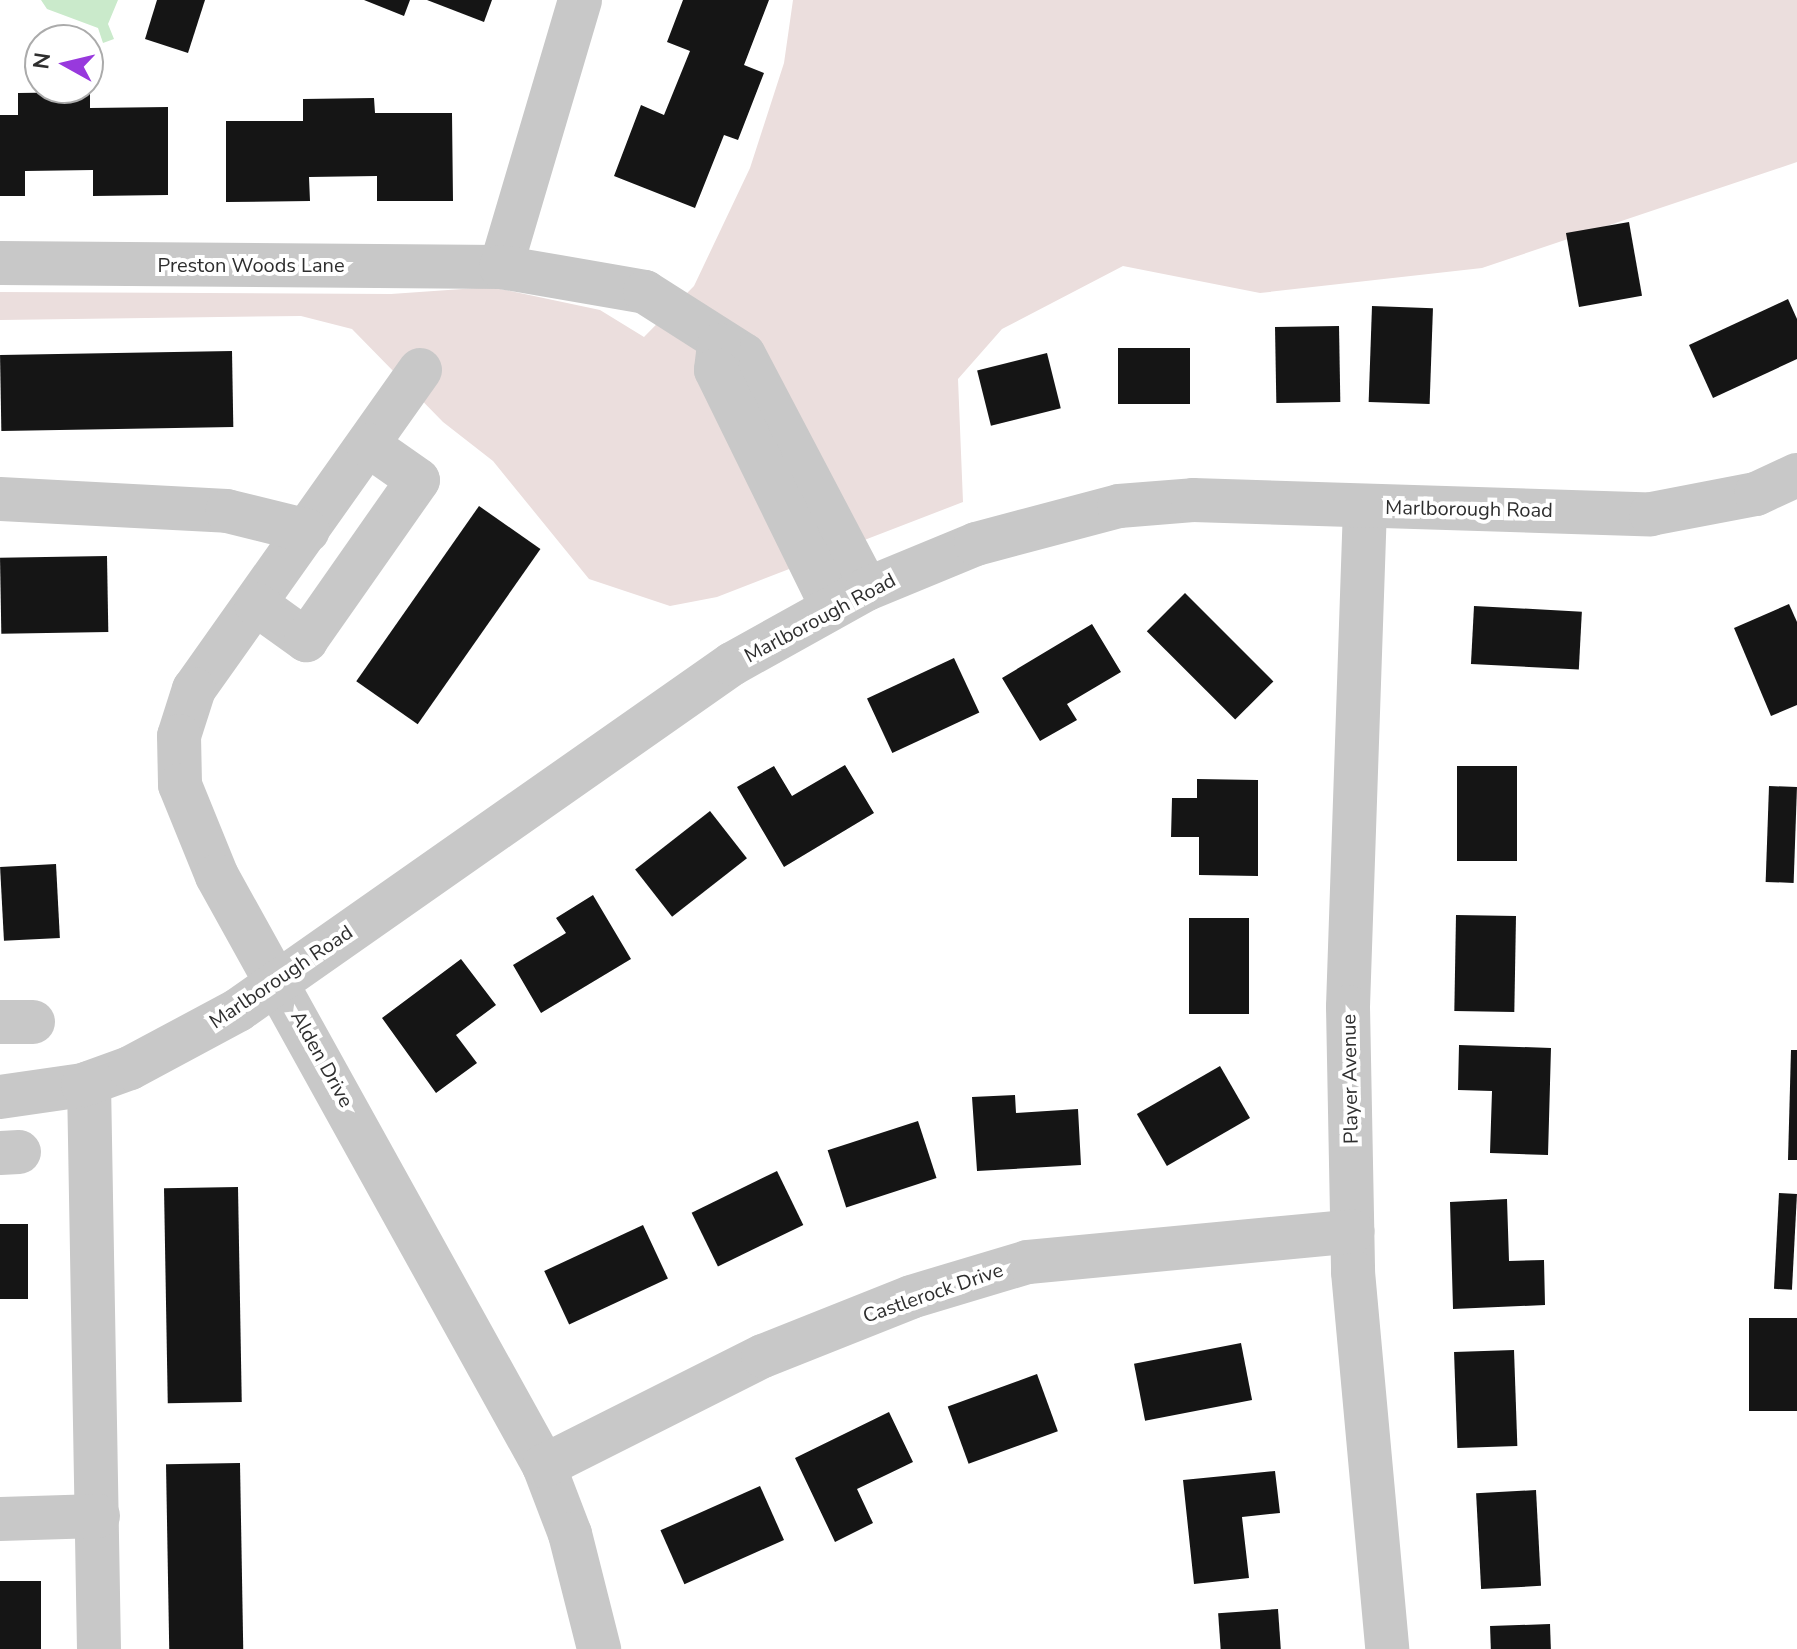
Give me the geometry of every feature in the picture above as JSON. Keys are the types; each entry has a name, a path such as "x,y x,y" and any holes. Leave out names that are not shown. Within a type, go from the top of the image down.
{"street":[{"path":"501,267 580,0"},
{"name":"Preston Woods Lane","path":"0,263 501,267 645,292 719,345 744,355 850,598"},
{"name":"Alden Drive","path":"420,370 194,689 177,761 204,850 544,1466 570,1534 599,1649"},
{"path":"256,604 306,640 418,480 368,445"},
{"name":"Marlborough Road","path":"0,1097 89,1083 130,1068 278,981 732,664 850,598 976,544 1119,506 1193,500 1651,514 1728,502 1797,475"},
{"path":"0,499 227,511 308,531"},
{"name":"Player Avenue","path":"1365,507 1348,1007 1353,1231 1387,1649"},
{"path":"89,1083 99,1649"},
{"name":"Castlerock Drive","path":"544,1466 763,1356 911,1297 1028,1262 1353,1231"},
{"path":"0,1519 98,1516"}],"shaded area":[{"path":"41,0 118,0 108,24 114,39 104,43 104,24 87,24 47,9"},
{"path":"793,0 1797,0 1797,162 1482,268 1260,293 1123,266 1002,329 958,379 963,502 717,597 670,606 589,579 493,461 443,422 352,329 301,316 0,320 0,292 391,294 491,287 600,310 644,337 694,286 750,168 784,63"}],"building":[{"path":"157,0 205,0 188,53 145,39"},
{"path":"364,0 410,0 404,16"},
{"path":"427,0 492,0 484,22"},
{"path":"683,0 769,0 744,65 764,73 738,140 724,135 695,208 614,176 641,105 664,115 690,51 667,42"},
{"path":"18,93 24,93 24,104 90,104 90,108 168,107 168,195 93,196 93,170 25,171 25,196 0,196 0,115 18,115"},
{"path":"374,98 375,113 452,113 453,201 377,201 377,176 309,177 310,201 226,202 226,121 303,121 303,99"},
{"path":"1629,222 1642,296 1579,307 1566,233"},
{"path":"1788,299 1797,319 1797,359 1713,398 1689,345"},
{"path":"1372,306 1433,308 1430,404 1369,402"},
{"path":"1339,326 1340,402 1276,403 1275,327"},
{"path":"1118,348 1190,348 1190,404 1118,404"},
{"path":"232,351 233,427 1,431 0,355"},
{"path":"1047,353 1061,408 991,426 977,370"},
{"path":"479,506 540,549 418,724 356,681"},
{"path":"107,556 108,632 1,634 0,558"},
{"path":"1185,593 1273,681 1235,720 1147,631"},
{"path":"1789,604 1797,622 1797,705 1771,716 1734,628"},
{"path":"1474,606 1582,612 1579,670 1471,664"},
{"path":"1092,624 1121,672 1067,704 1077,720 1040,741 1002,678"},
{"path":"954,658 979,712 892,753 867,699"},
{"path":"845,765 874,813 784,867 737,787 774,766 792,796"},
{"path":"1457,766 1517,766 1517,861 1457,861"},
{"path":"1197,779 1258,780 1258,876 1199,875 1199,837 1171,837 1172,798 1197,798"},
{"path":"1769,786 1797,787 1794,883 1766,882"},
{"path":"710,811 747,858 672,917 635,869"},
{"path":"56,864 60,938 4,941 0,867"},
{"path":"593,895 631,959 541,1013 513,965 566,933 556,918"},
{"path":"1456,915 1516,916 1514,1012 1454,1011"},
{"path":"1189,918 1249,918 1249,1014 1189,1014"},
{"path":"461,959 496,1005 456,1035 477,1063 436,1093 382,1018"},
{"path":"1459,1045 1551,1048 1548,1155 1490,1153 1492,1091 1458,1090"},
{"path":"1791,1050 1797,1050 1797,1160 1788,1160"},
{"path":"1220,1066 1250,1118 1167,1166 1137,1114"},
{"path":"1015,1095 1016,1113 1078,1109 1081,1165 977,1171 972,1097"},
{"path":"918,1121 937,1178 846,1207 828,1150"},
{"path":"777,1171 803,1225 718,1267 692,1213"},
{"path":"238,1187 242,1402 168,1403 164,1188"},
{"path":"1779,1193 1797,1194 1792,1290 1774,1289"},
{"path":"1507,1199 1509,1261 1544,1260 1545,1305 1453,1309 1450,1202"},
{"path":"0,1224 28,1224 28,1299 0,1299"},
{"path":"643,1225 668,1278 569,1325 544,1271"},
{"path":"1749,1318 1797,1318 1797,1411 1749,1411"},
{"path":"1241,1343 1252,1400 1145,1421 1134,1364"},
{"path":"1514,1350 1517,1446 1457,1448 1454,1352"},
{"path":"1037,1374 1058,1431 969,1464 948,1406"},
{"path":"889,1412 913,1462 857,1489 873,1523 835,1542 795,1458"},
{"path":"240,1463 243,1649 169,1649 166,1464"},
{"path":"1275,1471 1280,1513 1242,1517 1249,1578 1194,1584 1183,1480"},
{"path":"760,1486 784,1540 684,1584 660,1530"},
{"path":"1536,1490 1541,1586 1481,1589 1476,1493"},
{"path":"0,1581 41,1581 41,1649 0,1649"},
{"path":"1278,1609 1281,1649 1221,1649 1218,1613"},
{"path":"1550,1624 1551,1649 1491,1649 1490,1626"}]}
